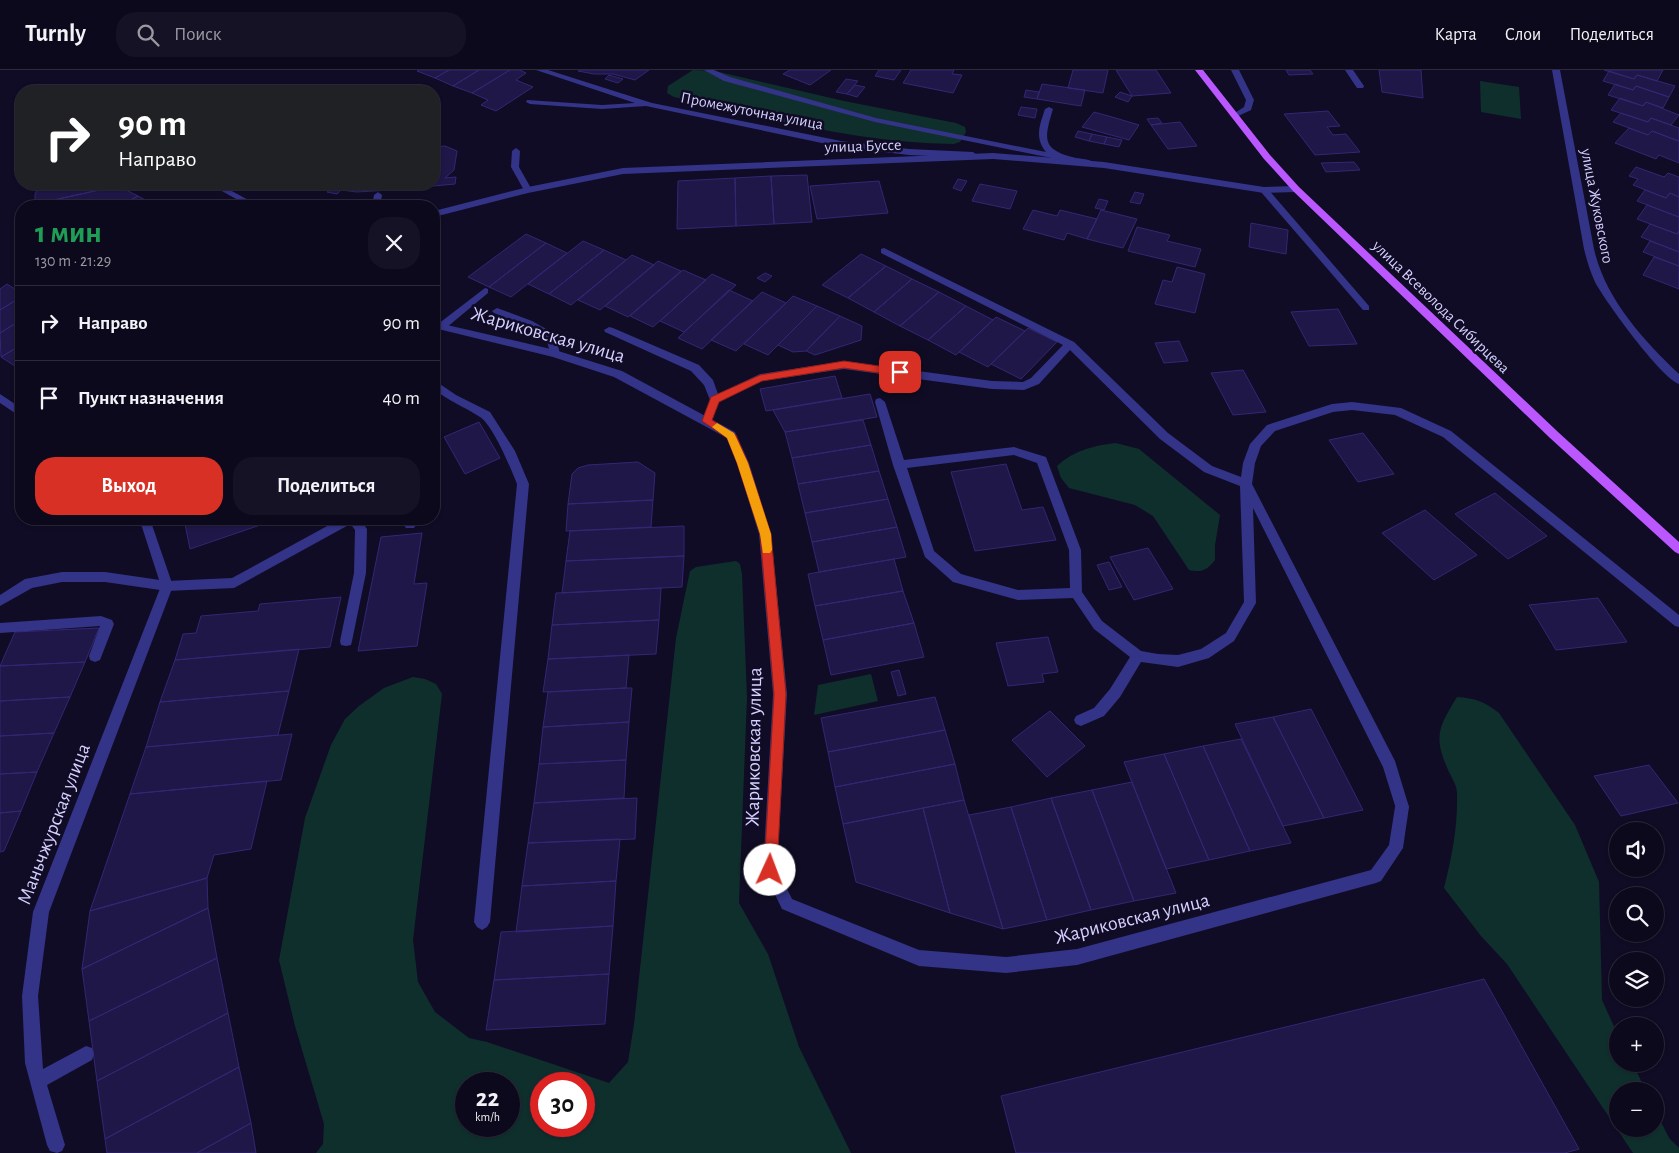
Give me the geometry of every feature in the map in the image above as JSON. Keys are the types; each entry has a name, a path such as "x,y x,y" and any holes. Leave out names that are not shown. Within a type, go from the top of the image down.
{"main road":[{"name":"улица Всеволода Сибирцева","path":"1199,70 1234,116 1296,189 1554,435 1679,549"}],"street":[{"name":"Промежуточная улица","path":"540,70 650,105 841,144 909,152 994,156"},
{"path":"708,70 736,81 875,120 1104,165"},
{"path":"1234,116 1248,108 1250,100 1235,70"},
{"path":"1350,70 1360,86"},
{"name":"улица Жуковского","path":"1556,70 1589,249 1595,272 1609,297 1641,339 1679,380"},
{"path":"530,102 602,107 650,105"},
{"path":"1049,110 1042,137 1044,146 1056,156"},
{"path":"516,151 515,167 528,190"},
{"name":"улица Буссе","path":"440,212 528,190 623,171 994,156 1104,165 1264,190 1296,189"},
{"path":"224,190 244,200"},
{"path":"1264,190 1366,308"},
{"path":"377,200 378,195"},
{"path":"884,251 1070,344 1164,436 1208,469 1246,484"},
{"path":"440,325 486,291"},
{"path":"498,311 528,323 551,336 555,354"},
{"name":"Жариковская улица","path":"440,326 555,354 618,374 731,435 765,534 780,694 770,870 787,904 919,958 1006,965 1077,957 1376,876 1396,848 1402,807 1390,766 1246,484"},
{"path":"609,330 695,368 709,383 715,400 707,421"},
{"path":"715,400 760,378 844,365 992,385 1024,386 1035,381 1070,344"},
{"path":"440,389 452,398 486,415 509,451 523,484 482,922"},
{"path":"0,398 15,408"},
{"path":"880,402 929,554 957,578 1018,595 1076,593"},
{"path":"899,465 1014,451 1042,460 1075,550 1076,593 1098,625 1138,656 1178,661 1204,654 1230,637 1250,602 1246,484 1256,444 1271,428 1332,408 1368,406 1398,411 1447,434 1679,622"},
{"path":"147,525 167,586"},
{"path":"0,601 29,583 62,577 105,577 167,586 234,583 341,525"},
{"path":"346,641 360,573 361,528 358,525"},
{"name":"Маньчжурская улица","path":"56,1144 33,1063 30,996 41,912 167,586"},
{"path":"0,628 101,620 108,624 95,656"},
{"path":"1081,720 1099,712 1115,693 1138,656"},
{"path":"38,1081 86,1054"}],"green space":[{"path":"693,70 715,71 844,101 956,123 965,127 966,132 960,142 954,144 918,143 883,139 778,121 674,97 667,93 668,86"},
{"path":"1480,81 1519,87 1521,119 1481,112"},
{"path":"1116,443 1139,449 1220,515 1215,545 1215,560 1207,568 1201,571 1189,570 1153,516 1135,505 1069,488 1061,478 1057,466 1070,456 1092,447"},
{"path":"736,561 740,564 747,697 739,903 768,954 799,1047 851,1153 316,1153 323,1144 324,1124 295,1026 279,960 305,818 331,745 345,719 384,688 413,677 425,679 436,684 442,694 413,940 418,982 435,1012 469,1038 487,1042 576,1072 530,1072 530,1137 595,1137 595,1078 609,1083 628,1062 634,1024 676,638 690,571 696,567"},
{"path":"871,674 878,701 814,715 818,685"},
{"path":"1457,697 1480,701 1499,713 1575,825 1599,882 1602,1000 1610,1017 1609,1072 1637,1072 1642,1082 1609,1082 1609,1117 1507,964 1481,936 1444,888 1450,864 1457,817 1457,793 1439,741 1445,717"},
{"path":"1664,1128 1669,1138 1679,1148 1679,1153 1633,1153 1622,1137 1664,1137"}],"building":[{"path":"449,70 435,78 417,71"},
{"path":"449,70 479,70 453,86 435,78"},
{"path":"479,70 510,70 472,93 453,86"},
{"path":"510,70 520,70 526,73 516,80 533,87 496,111 481,105 488,100 472,93"},
{"path":"649,70 635,80 613,74 594,74 578,71"},
{"path":"790,70 831,70 810,85 783,74"},
{"path":"879,70 901,70 894,80 875,76"},
{"path":"911,70 954,70 952,74 962,75 953,93 903,83"},
{"path":"1073,70 1108,70 1103,93 1068,88"},
{"path":"1116,70 1156,70 1171,93 1132,96"},
{"path":"1286,70 1310,70 1313,74 1289,75"},
{"path":"1379,70 1421,70 1423,98 1382,92"},
{"path":"1604,70 1663,70 1657,81 1637,75 1634,79"},
{"path":"1609,71 1634,79 1637,75 1675,86 1669,97 1636,86 1633,90 1603,81"},
{"path":"609,75 623,79 618,83 605,79"},
{"path":"846,79 858,81 847,94 836,92"},
{"path":"1042,84 1085,90 1081,106 1037,99"},
{"path":"1615,84 1633,90 1636,86 1669,97 1663,108 1646,102 1643,106 1608,95"},
{"path":"855,85 865,87 857,97 847,94"},
{"path":"1026,90 1039,92 1037,99 1024,97"},
{"path":"1120,92 1132,96 1128,102 1115,97"},
{"path":"1620,98 1643,106 1646,102 1679,115 1671,125 1651,118 1648,122 1611,110"},
{"path":"1021,107 1037,109 1035,118 1018,115"},
{"path":"1328,111 1340,126 1327,127 1333,135 1346,134 1360,152 1315,155 1284,114"},
{"path":"1094,112 1139,125 1129,140 1082,127"},
{"path":"1621,113 1648,122 1651,118 1679,128 1679,140 1652,131 1648,135 1613,122"},
{"path":"1158,118 1162,123 1151,125 1147,119"},
{"path":"1180,122 1197,146 1168,149 1151,125"},
{"path":"1629,128 1648,135 1652,131 1679,141 1679,163 1659,155 1656,159 1615,143"},
{"path":"1078,131 1092,134 1089,141 1075,137"},
{"path":"1092,134 1107,137 1104,144 1089,141"},
{"path":"1107,137 1122,140 1119,147 1104,144"},
{"path":"440,146 445,146 457,151 454,170 445,178 456,177 455,184 440,185"},
{"path":"1354,162 1360,170 1326,172 1321,163"},
{"path":"1636,167 1664,177 1668,173 1679,177 1679,197 1670,193 1666,198 1633,185 1638,179 1629,176"},
{"path":"807,175 812,222 774,224 771,176"},
{"path":"771,176 774,224 736,226 735,178"},
{"path":"735,178 736,226 677,229 678,181"},
{"path":"958,179 967,181 961,191 953,188"},
{"path":"879,181 888,213 817,219 810,186"},
{"path":"980,184 1017,191 1010,209 972,201"},
{"path":"37,190 100,190 53,200 35,200"},
{"path":"100,190 126,190 138,196 130,200 53,200"},
{"path":"330,190 341,190 337,194 327,192"},
{"path":"341,190 390,190 357,192"},
{"path":"1645,190 1666,198 1670,193 1679,197 1679,217 1637,201"},
{"path":"1135,192 1144,194 1140,204 1130,202"},
{"path":"138,196 145,200 130,200"},
{"path":"1099,199 1108,201 1104,210 1095,208"},
{"path":"1647,205 1679,217 1679,231 1677,234 1637,219"},
{"path":"1033,210 1057,216 1060,210 1097,219 1087,239 1067,233 1064,240 1023,229"},
{"path":"1101,210 1137,219 1123,248 1087,239"},
{"path":"1251,223 1288,230 1286,254 1249,247"},
{"path":"1650,224 1677,234 1679,231 1679,252 1641,237"},
{"path":"1137,227 1170,235 1167,241 1201,249 1195,267 1128,251"},
{"path":"526,234 546,243 489,287 468,277"},
{"path":"583,241 604,250 549,294 528,284"},
{"path":"1650,241 1679,252 1679,266 1643,252"},
{"path":"546,243 567,253 511,297 489,287"},
{"path":"604,250 626,260 571,305 549,294"},
{"path":"861,254 886,266 848,298 822,285"},
{"path":"632,255 654,265 600,310 578,300"},
{"path":"1654,257 1679,266 1679,289 1643,275"},
{"path":"658,261 681,271 628,317 605,306"},
{"path":"886,266 912,279 874,312 848,298"},
{"path":"1177,267 1205,274 1195,313 1155,304 1163,280 1172,282"},
{"path":"683,270 706,280 653,327 630,316"},
{"path":"765,273 772,276 765,282 757,278"},
{"path":"712,274 736,285 684,332 660,321"},
{"path":"912,279 939,292 900,326 874,312"},
{"path":"7,284 15,289 15,301 0,310 0,289"},
{"path":"729,290 753,301 702,349 678,338"},
{"path":"762,292 786,303 736,351 711,340"},
{"path":"939,292 966,306 928,340 900,326"},
{"path":"793,296 817,306 768,355 744,344"},
{"path":"15,301 15,324 0,333 0,310"},
{"path":"817,306 840,316 806,351 793,352 778,345"},
{"path":"966,306 993,320 956,355 928,340"},
{"path":"1338,309 1357,344 1309,346 1291,312"},
{"path":"840,316 862,326 861,340 815,355 806,351"},
{"path":"996,317 1025,331 988,367 959,352"},
{"path":"15,324 15,349 1,357 0,333"},
{"path":"1028,328 1057,342 1021,379 991,364"},
{"path":"1179,341 1188,361 1164,363 1155,343"},
{"path":"15,349 15,366 1,357"},
{"path":"1243,370 1266,412 1233,415 1211,373"},
{"path":"835,376 842,398 766,411 760,389"},
{"path":"870,394 877,417 785,432 773,410"},
{"path":"863,420 871,445 792,458 785,432"},
{"path":"479,422 500,458 465,474 444,437"},
{"path":"1363,433 1394,474 1358,482 1329,440"},
{"path":"871,445 879,471 798,484 792,458"},
{"path":"638,462 655,473 653,500 568,504 572,474 578,468 588,465"},
{"path":"1006,464 1022,510 1043,507 1056,540 975,551 951,472"},
{"path":"879,471 888,499 805,513 798,484"},
{"path":"1495,493 1547,536 1508,559 1455,514"},
{"path":"888,499 897,527 812,542 805,513"},
{"path":"653,500 651,527 566,531 568,504"},
{"path":"1425,510 1477,555 1434,580 1382,533"},
{"path":"185,525 260,525 190,549"},
{"path":"684,526 684,556 566,561 570,531"},
{"path":"897,527 906,557 819,572 812,542"},
{"path":"422,533 414,584 427,583 417,646 358,651 381,537"},
{"path":"1148,548 1173,589 1134,600 1110,557"},
{"path":"684,556 682,587 562,593 566,561"},
{"path":"894,559 903,591 815,606 808,574"},
{"path":"1109,562 1122,587 1109,590 1097,565"},
{"path":"661,588 659,620 552,625 556,593"},
{"path":"903,591 914,623 823,640 815,606"},
{"path":"341,597 330,647 175,660 183,634 196,633 201,616 258,611 260,604"},
{"path":"1598,598 1627,642 1556,650 1529,605"},
{"path":"659,620 656,654 548,659 552,625"},
{"path":"914,623 924,657 831,675 823,640"},
{"path":"99,628 85,662 0,666 15,632"},
{"path":"1048,637 1058,672 1042,674 1044,682 1008,686 996,643"},
{"path":"299,649 289,691 160,702 175,660"},
{"path":"629,655 626,688 543,692 548,659"},
{"path":"85,662 70,697 0,701 0,666"},
{"path":"899,670 906,694 898,696 891,672"},
{"path":"632,688 629,722 543,727 548,692"},
{"path":"289,691 278,735 146,747 160,702"},
{"path":"70,697 54,733 0,736 0,701"},
{"path":"935,697 945,730 828,752 821,718"},
{"path":"1311,709 1363,810 1324,818 1273,717"},
{"path":"1050,711 1085,746 1047,777 1012,740"},
{"path":"1273,717 1324,818 1283,826 1235,724"},
{"path":"629,722 626,760 539,764 543,727"},
{"path":"945,730 955,764 835,787 828,752"},
{"path":"54,733 37,772 0,774 0,736"},
{"path":"292,734 281,780 130,794 146,747"},
{"path":"1241,739 1291,843 1250,851 1203,746"},
{"path":"1203,746 1250,851 1209,860 1164,754"},
{"path":"1164,754 1209,860 1166,869 1124,762"},
{"path":"626,760 624,798 534,803 539,764"},
{"path":"955,764 964,800 843,824 835,787"},
{"path":"1649,765 1678,803 1621,816 1594,776"},
{"path":"37,772 21,811 0,813 0,774"},
{"path":"267,781 251,849 214,855 207,878 90,911 130,794"},
{"path":"1132,782 1176,893 1134,901 1092,790"},
{"path":"1092,790 1134,901 1091,910 1051,798"},
{"path":"637,798 635,839 528,843 534,803"},
{"path":"1051,798 1091,910 1047,920 1011,807"},
{"path":"964,800 1003,929 950,913 923,808"},
{"path":"1011,807 1047,920 1003,929 969,815"},
{"path":"923,808 950,913 856,882 843,824"},
{"path":"21,811 4,851 0,852 0,813"},
{"path":"620,839 616,881 522,886 528,843"},
{"path":"207,878 208,908 82,969 90,911"},
{"path":"616,881 613,926 516,932 522,886"},
{"path":"208,908 217,958 89,1021 82,969"},
{"path":"613,926 609,974 494,980 501,932"},
{"path":"217,958 228,1013 97,1081 89,1021"},
{"path":"609,974 605,1024 486,1030 494,980"},
{"path":"1484,979 1579,1149 1565,1153 1016,1153 1001,1096"},
{"path":"228,1013 239,1067 105,1139 97,1081"},
{"path":"239,1067 251,1123 197,1153 107,1153 105,1139"},
{"path":"251,1123 256,1153 197,1153"}],"slow traffic":[{"path":"717,427 731,435 765,534 767,550"}],"route":[{"path":"770,870 780,694 765,534 731,435 707,421 715,400 736,388 760,378 844,365 900,372"}]}
